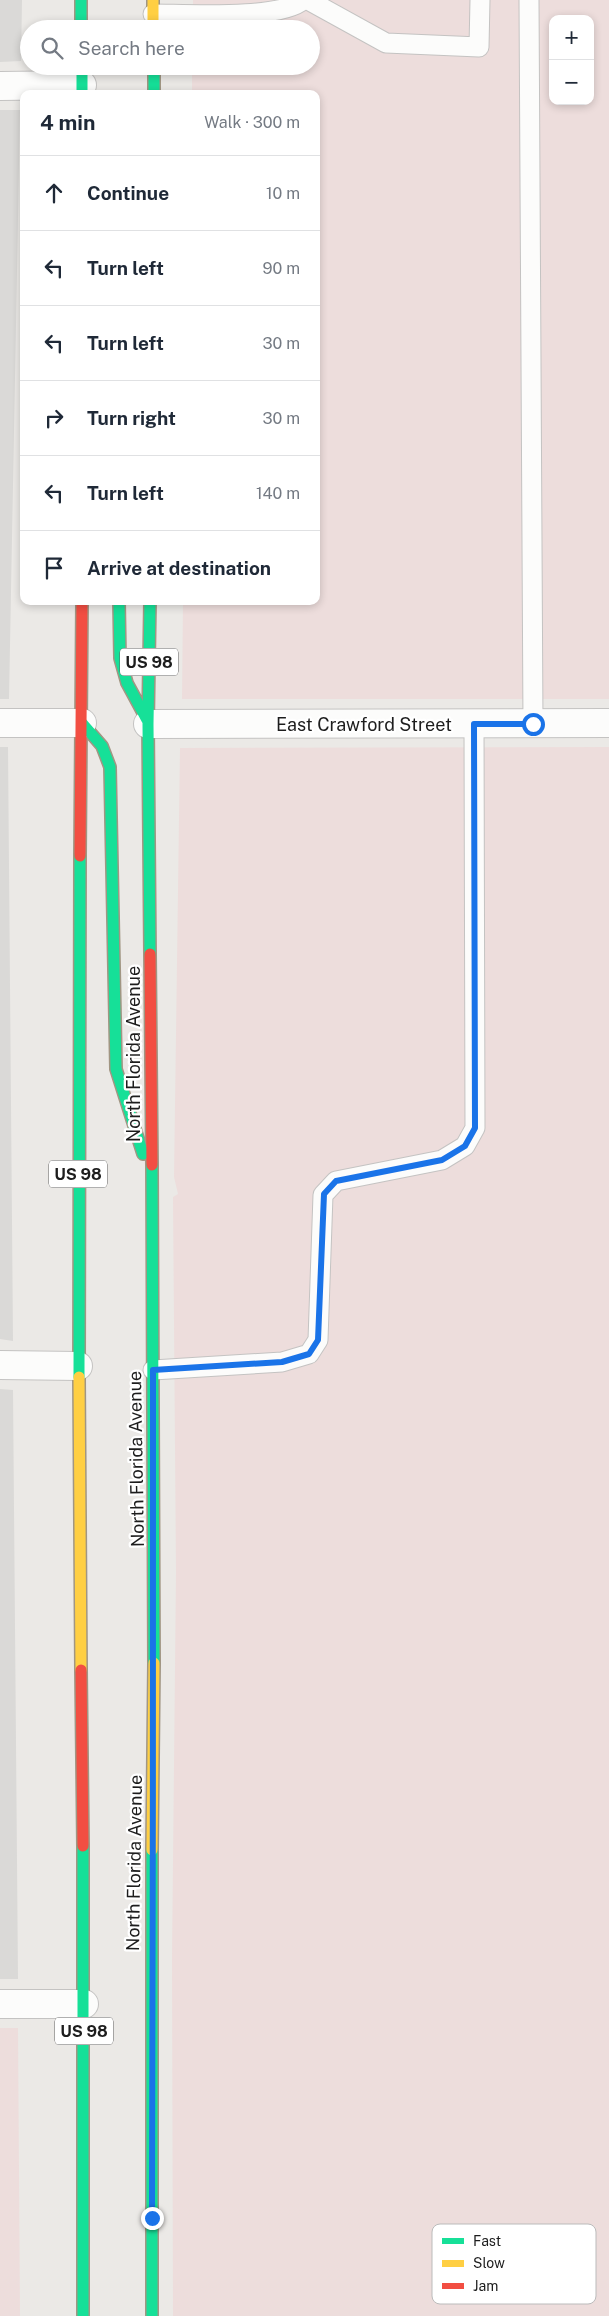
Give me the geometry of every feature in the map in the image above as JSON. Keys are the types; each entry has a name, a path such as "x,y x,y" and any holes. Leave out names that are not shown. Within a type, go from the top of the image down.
{"main road":[{"path":"81,0 81,20"},
{"path":"154,75 154,90"},
{"name":"US 98","path":"82,605 78,1366 84,2004 83,2316"},
{"path":"119,605 120,658 128,683 148,724"},
{"name":"North Florida Avenue","path":"150,605 148,724 154,1572 151,1949 152,2316"},
{"path":"82,723 102,746 110,766 116,1069 152,1179"}],"street":[{"path":"0,86 82,82"},
{"path":"0,723 82,723"},
{"name":"East Crawford Street","path":"148,724 609,723"},
{"path":"0,1365 78,1366"},
{"path":"0,2004 84,2004"}],"lane":[{"path":"153,14 259,12 295,7 303,0"},
{"path":"308,0 386,43 479,47 480,0"},
{"path":"529,0 533,724"},
{"path":"153,1370 282,1362 309,1354 318,1340 324,1194 336,1181 442,1160 465,1146 475,1128 474,724"}],"shaded area":[{"path":"0,0 22,0 20,61 0,62"},
{"path":"193,0 609,0 609,699 182,699 183,605 320,605 320,90 192,90 192,75 320,75 320,20 193,20"},
{"path":"0,110 20,110 9,699 0,699"},
{"path":"0,747 8,747 13,1341 0,1339"},
{"path":"609,747 609,2316 173,2316 172,1959 176,1572 173,1197 178,1194 174,1177 180,748"},
{"path":"0,1389 13,1390 18,1979 0,1979"},
{"path":"0,2028 18,2028 20,2316 0,2316"}],"traffic: fast":[{"path":"81,0 81,20"},
{"path":"82,75 82,90"},
{"path":"154,75 154,90"},
{"path":"119,605 120,658 127,683 147,720"},
{"path":"150,605 148,724 150,954"},
{"path":"82,723 102,746 110,767 116,1069 143,1154"},
{"path":"79,1377 80,856"},
{"path":"152,1165 154,1663"},
{"path":"83,1846 83,2316"},
{"path":"152,1850 152,2316"}],"traffic: slow":[{"path":"153,0 153,20"},
{"path":"79,1377 81,1670"},
{"path":"152,1850 154,1663"}],"traffic: jam":[{"path":"80,856 82,605"},
{"path":"150,954 152,1165"},
{"path":"81,1670 83,1846"}],"route":[{"path":"152,2218 153,1370 282,1362 309,1354 318,1340 324,1194 336,1181 442,1160 465,1146 475,1128 474,724 533,724"}]}
